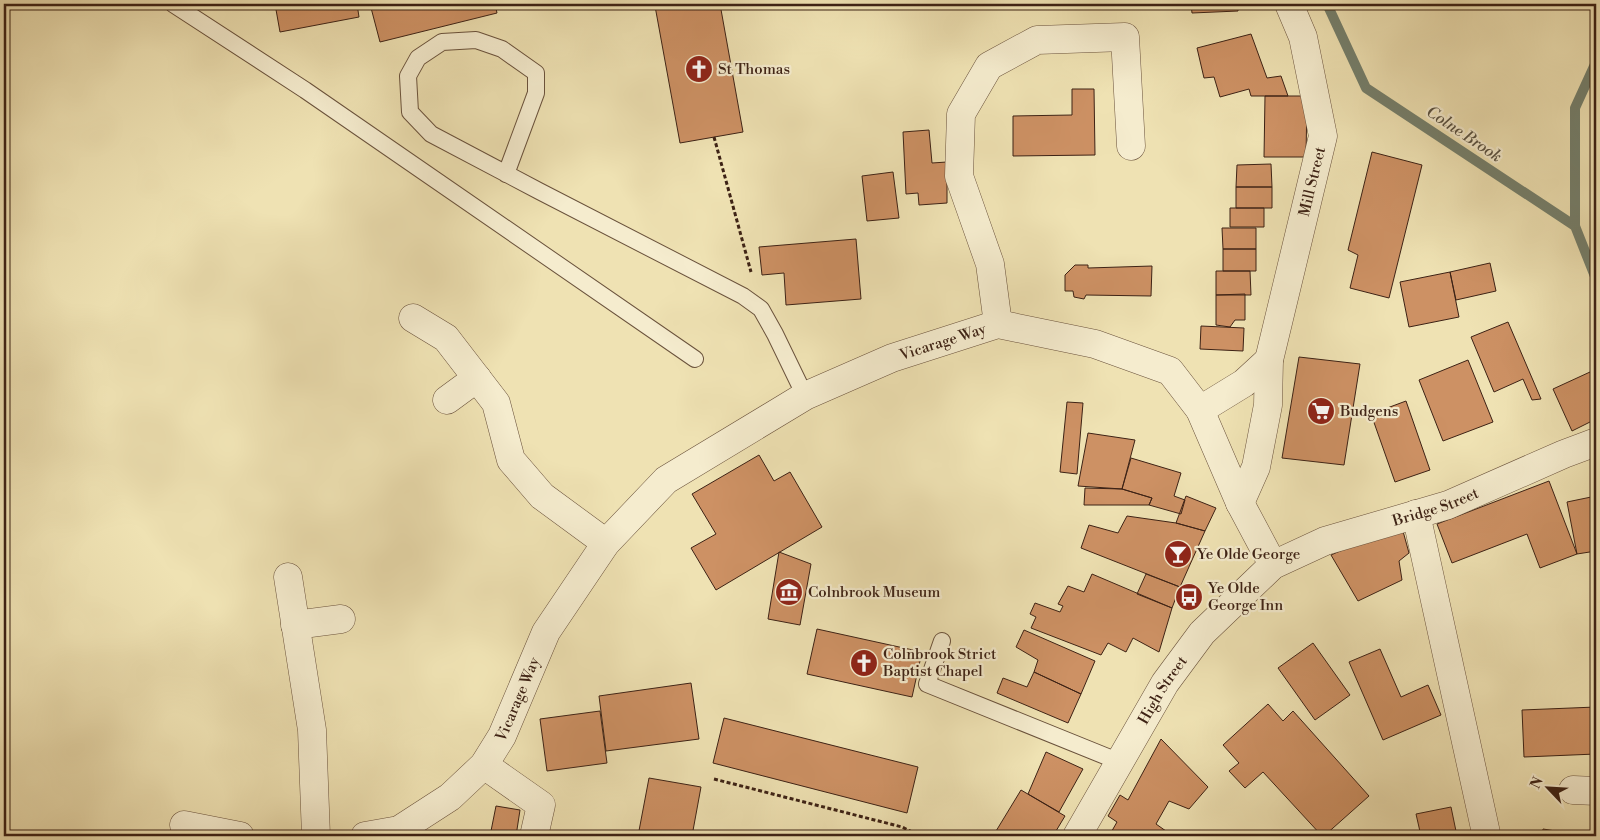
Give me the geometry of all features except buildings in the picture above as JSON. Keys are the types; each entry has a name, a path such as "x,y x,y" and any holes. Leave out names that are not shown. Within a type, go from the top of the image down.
{"street":[{"name":"Mill Street","path":"1240,503 1256,467 1268,405 1269,360 1323,136 1303,37 1289,4"},
{"path":"998,324 990,264 959,176 961,114 989,66 1037,40 1125,37 1131,146"},
{"path":"413,318 446,338 496,403 511,460 542,496 606,543"},
{"name":"Vicarage Way","path":"365,836 401,833 450,797 484,764 502,736 546,632 606,543 666,480 804,396 892,358 998,324 1095,344 1170,371 1200,410 1240,503 1273,565"},
{"path":"1200,410 1244,383 1269,360"},
{"path":"448,400 477,378"},
{"name":"Bridge Street","path":"1273,565 1325,542 1448,505 1596,442"},
{"path":"1416,514 1486,833"},
{"name":"High Street","path":"1077,836 1166,683 1202,633 1273,565"},
{"path":"288,577 312,730 316,836"},
{"path":"295,625 341,619"},
{"path":"484,764 540,805 534,836"},
{"path":"184,825 240,836"}],"lane":[{"path":"173,4 305,90 695,359"},
{"path":"506,174 536,93 536,73 502,49 476,40 442,42 418,58 408,76 410,112 431,134 506,174 743,296 761,309 804,396"},
{"path":"942,641 927,684 1120,762"}],"path":[{"path":"714,137 761,309"},
{"path":"714,779 902,827 920,836"}],"waterway":[{"name":"Colne Brook","path":"1327,4 1366,88 1575,226 1596,279"},
{"path":"1575,226 1575,108 1596,62"}],"place":[{"name":"St Thomas","path":"699,69"},
{"name":"Budgens","path":"1321,411"},
{"name":"Ye Olde George","path":"1178,554"},
{"name":"Colnbrook Museum","path":"789,592"},
{"name":"Ye Olde George Inn","path":"1189,597"},
{"name":"Colnbrook Strict Baptist Chapel","path":"864,663"}]}
